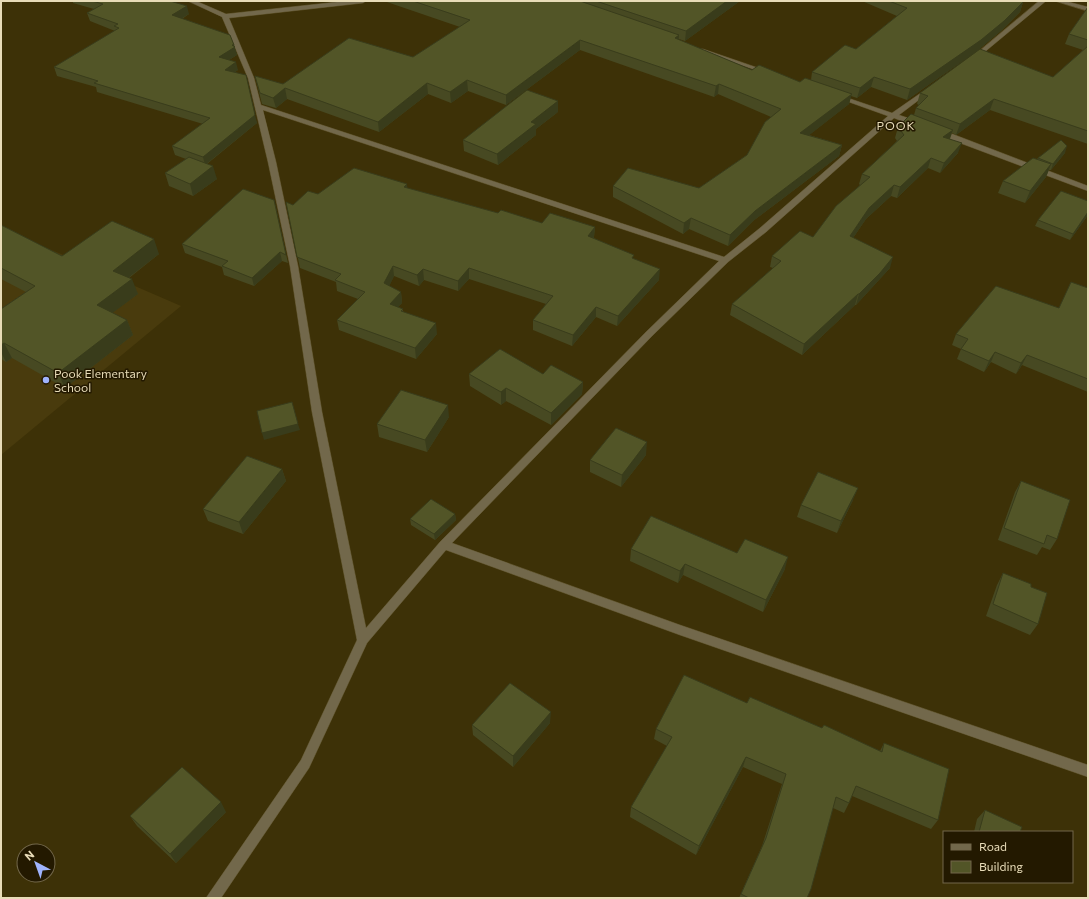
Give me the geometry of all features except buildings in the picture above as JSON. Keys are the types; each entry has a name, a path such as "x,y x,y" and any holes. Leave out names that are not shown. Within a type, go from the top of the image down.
{"street":[{"path":"191,1 225,16 363,1"},
{"path":"962,67 1044,1"},
{"path":"1058,1 1088,9"},
{"path":"225,16 251,78 294,266 318,412 363,640"},
{"path":"690,46 773,74"},
{"path":"213,898 305,764 363,640 444,545 526,463 649,334 725,260 763,230 894,115 937,84"},
{"path":"826,92 894,115 1088,189"},
{"path":"258,106 725,260"},
{"path":"444,545 680,630 1088,771"}],"shaded area":[{"name":"Pook Elementary School","path":"1,228 181,306 1,455"}],"place":[{"name":"Pook Elementary School","path":"46,380"}],"district":[{"name":"POOK","path":"896,125"}]}
